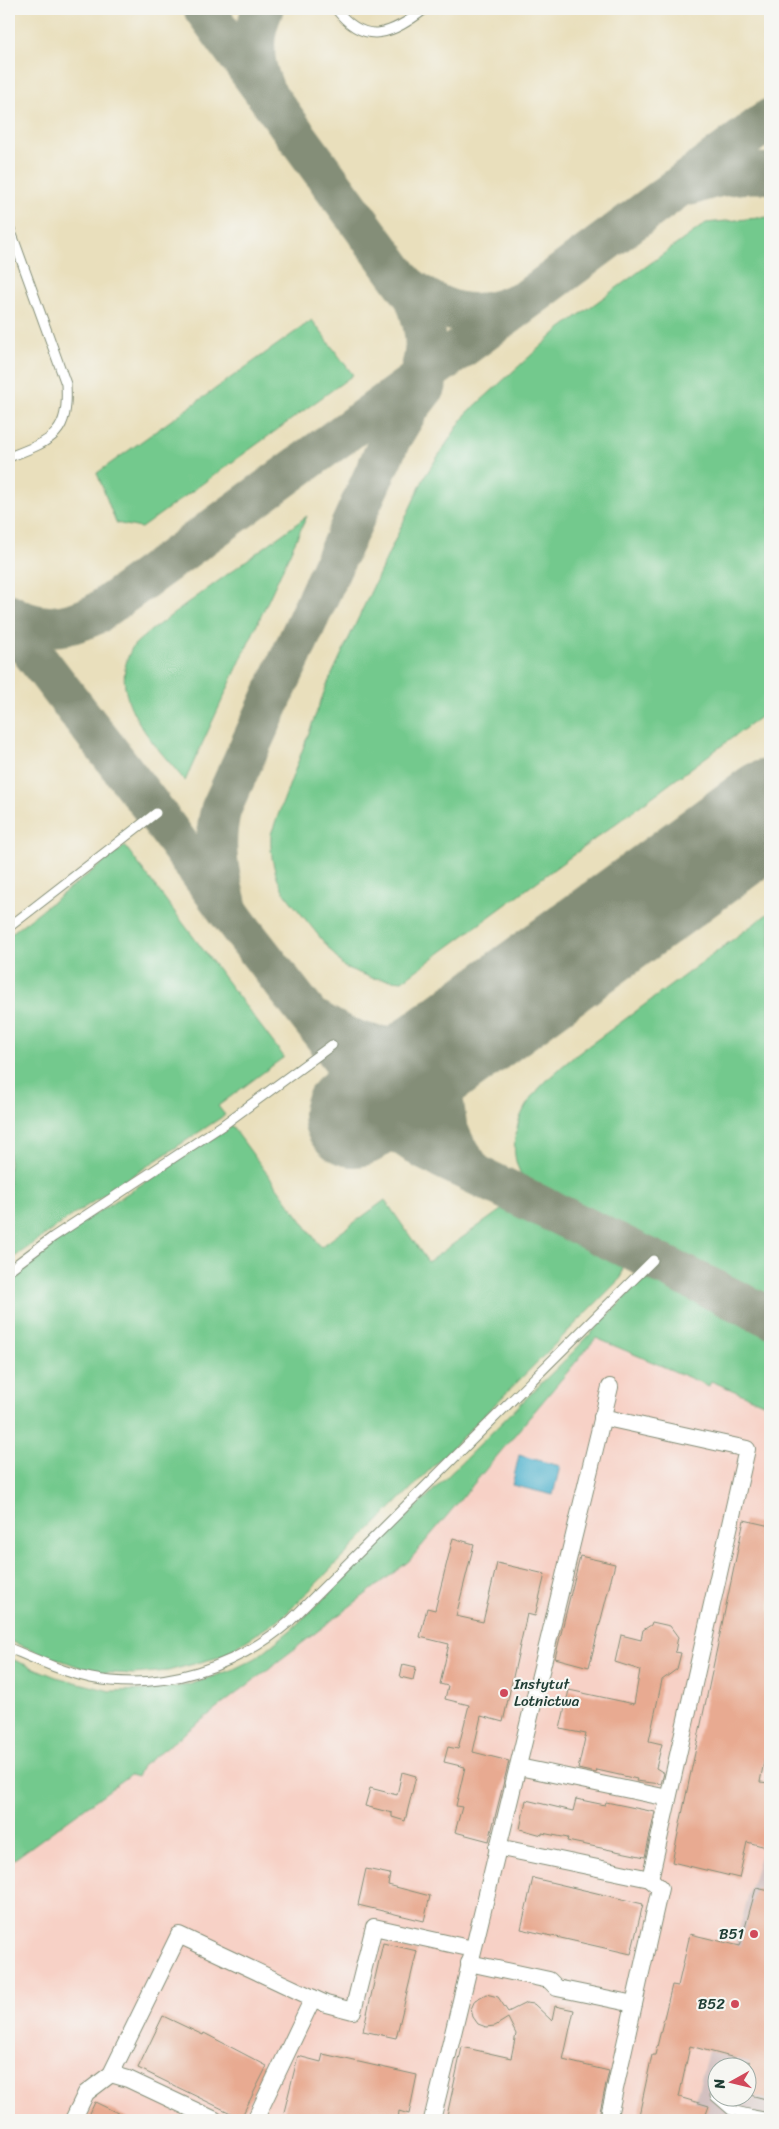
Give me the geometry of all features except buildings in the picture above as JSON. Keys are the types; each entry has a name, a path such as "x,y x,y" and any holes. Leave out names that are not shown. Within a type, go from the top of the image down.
{"street":[{"path":"432,2120 610,1387"},
{"path":"602,1417 747,1449 650,1879"},
{"path":"519,1768 668,1798"},
{"path":"497,1847 650,1879 660,1888 608,2120"},
{"path":"73,2120 86,2093 111,2074 179,1934 326,2004 353,2011 374,1927 549,1980 557,1988 634,2004"},
{"path":"255,2120 313,1998"},
{"path":"111,2074 215,2120"}],"lane":[{"path":"336,9 355,27 377,33 401,27 425,9"},
{"path":"9,226 66,384 68,409 52,437 37,446 9,457"},
{"path":"9,927 156,814"},
{"path":"9,1270 53,1237 224,1125 332,1046"},
{"path":"9,1648 40,1661 91,1678 130,1681 170,1678 226,1663 258,1646 290,1621 653,1260"},
{"path":"726,2106 731,2110 752,2117 770,2118"}],"shaded area":[{"name":"Instytut Lotnictwa","path":"596,1338 709,1385 711,1381 770,1406 770,1824 749,1892 695,2102 684,2120 9,2120 9,1863 130,1774 137,1777 142,1766 409,1561"},
{"path":"770,1824 770,2120 684,2120 695,2102 706,2059 706,2106 756,2106 756,2056 707,2056 749,1892"}],"green space":[{"path":"770,218 770,710 402,981 372,978 344,967 285,894 274,865 271,850 271,834 326,687 425,476 466,414 560,329 706,223"},
{"path":"312,320 353,375 141,528 116,523 97,473"},
{"path":"307,516 185,781 149,737 138,721 130,704 125,687 125,669 132,647 150,631"},
{"path":"125,846 284,1057 218,1106 225,1115 67,1219 9,1261 9,935"},
{"path":"770,912 770,1301 530,1184 522,1176 517,1166 514,1144 523,1110 539,1089 561,1067"},
{"path":"232,1126 321,1247 385,1200 428,1262 508,1205 618,1258 623,1267 621,1278 284,1616 223,1656 168,1671 133,1674 93,1672 9,1641 9,1278 75,1227"},
{"path":"645,1279 660,1279 770,1332 770,1406 711,1381 709,1386 596,1338 409,1561 142,1766 137,1777 130,1775 9,1863 9,1658 56,1677 110,1691 149,1690 189,1685 234,1669 256,1658 292,1629 365,1558"}],"water":[{"path":"519,1455 560,1466 553,1495 512,1485"}],"taxiway":[{"path":"204,9 415,298 423,323 425,346 422,368 412,393"},
{"path":"263,9 255,38 255,58 263,87"},
{"path":"9,614 30,624 41,626 73,623 96,614 482,333 770,119"},
{"path":"691,185 730,175 770,174"},
{"path":"406,285 432,302 458,312 485,313 515,304"},
{"path":"226,902 217,856 217,833 221,809 391,438 409,408 426,386"},
{"path":"9,622 156,813 241,929 401,1134 425,1150 770,1317"},
{"path":"319,1022 357,1041 374,1046 390,1047 424,1044 465,1034"},
{"path":"465,1034 444,1073 443,1099 447,1128 456,1148 472,1171"}],"runway":[{"path":"355,1115 770,811"}],"place":[{"name":"Instytut Lotnictwa","path":"504,1693"},
{"name":"B51","path":"754,1934"},
{"name":"B52","path":"735,2004"}]}
